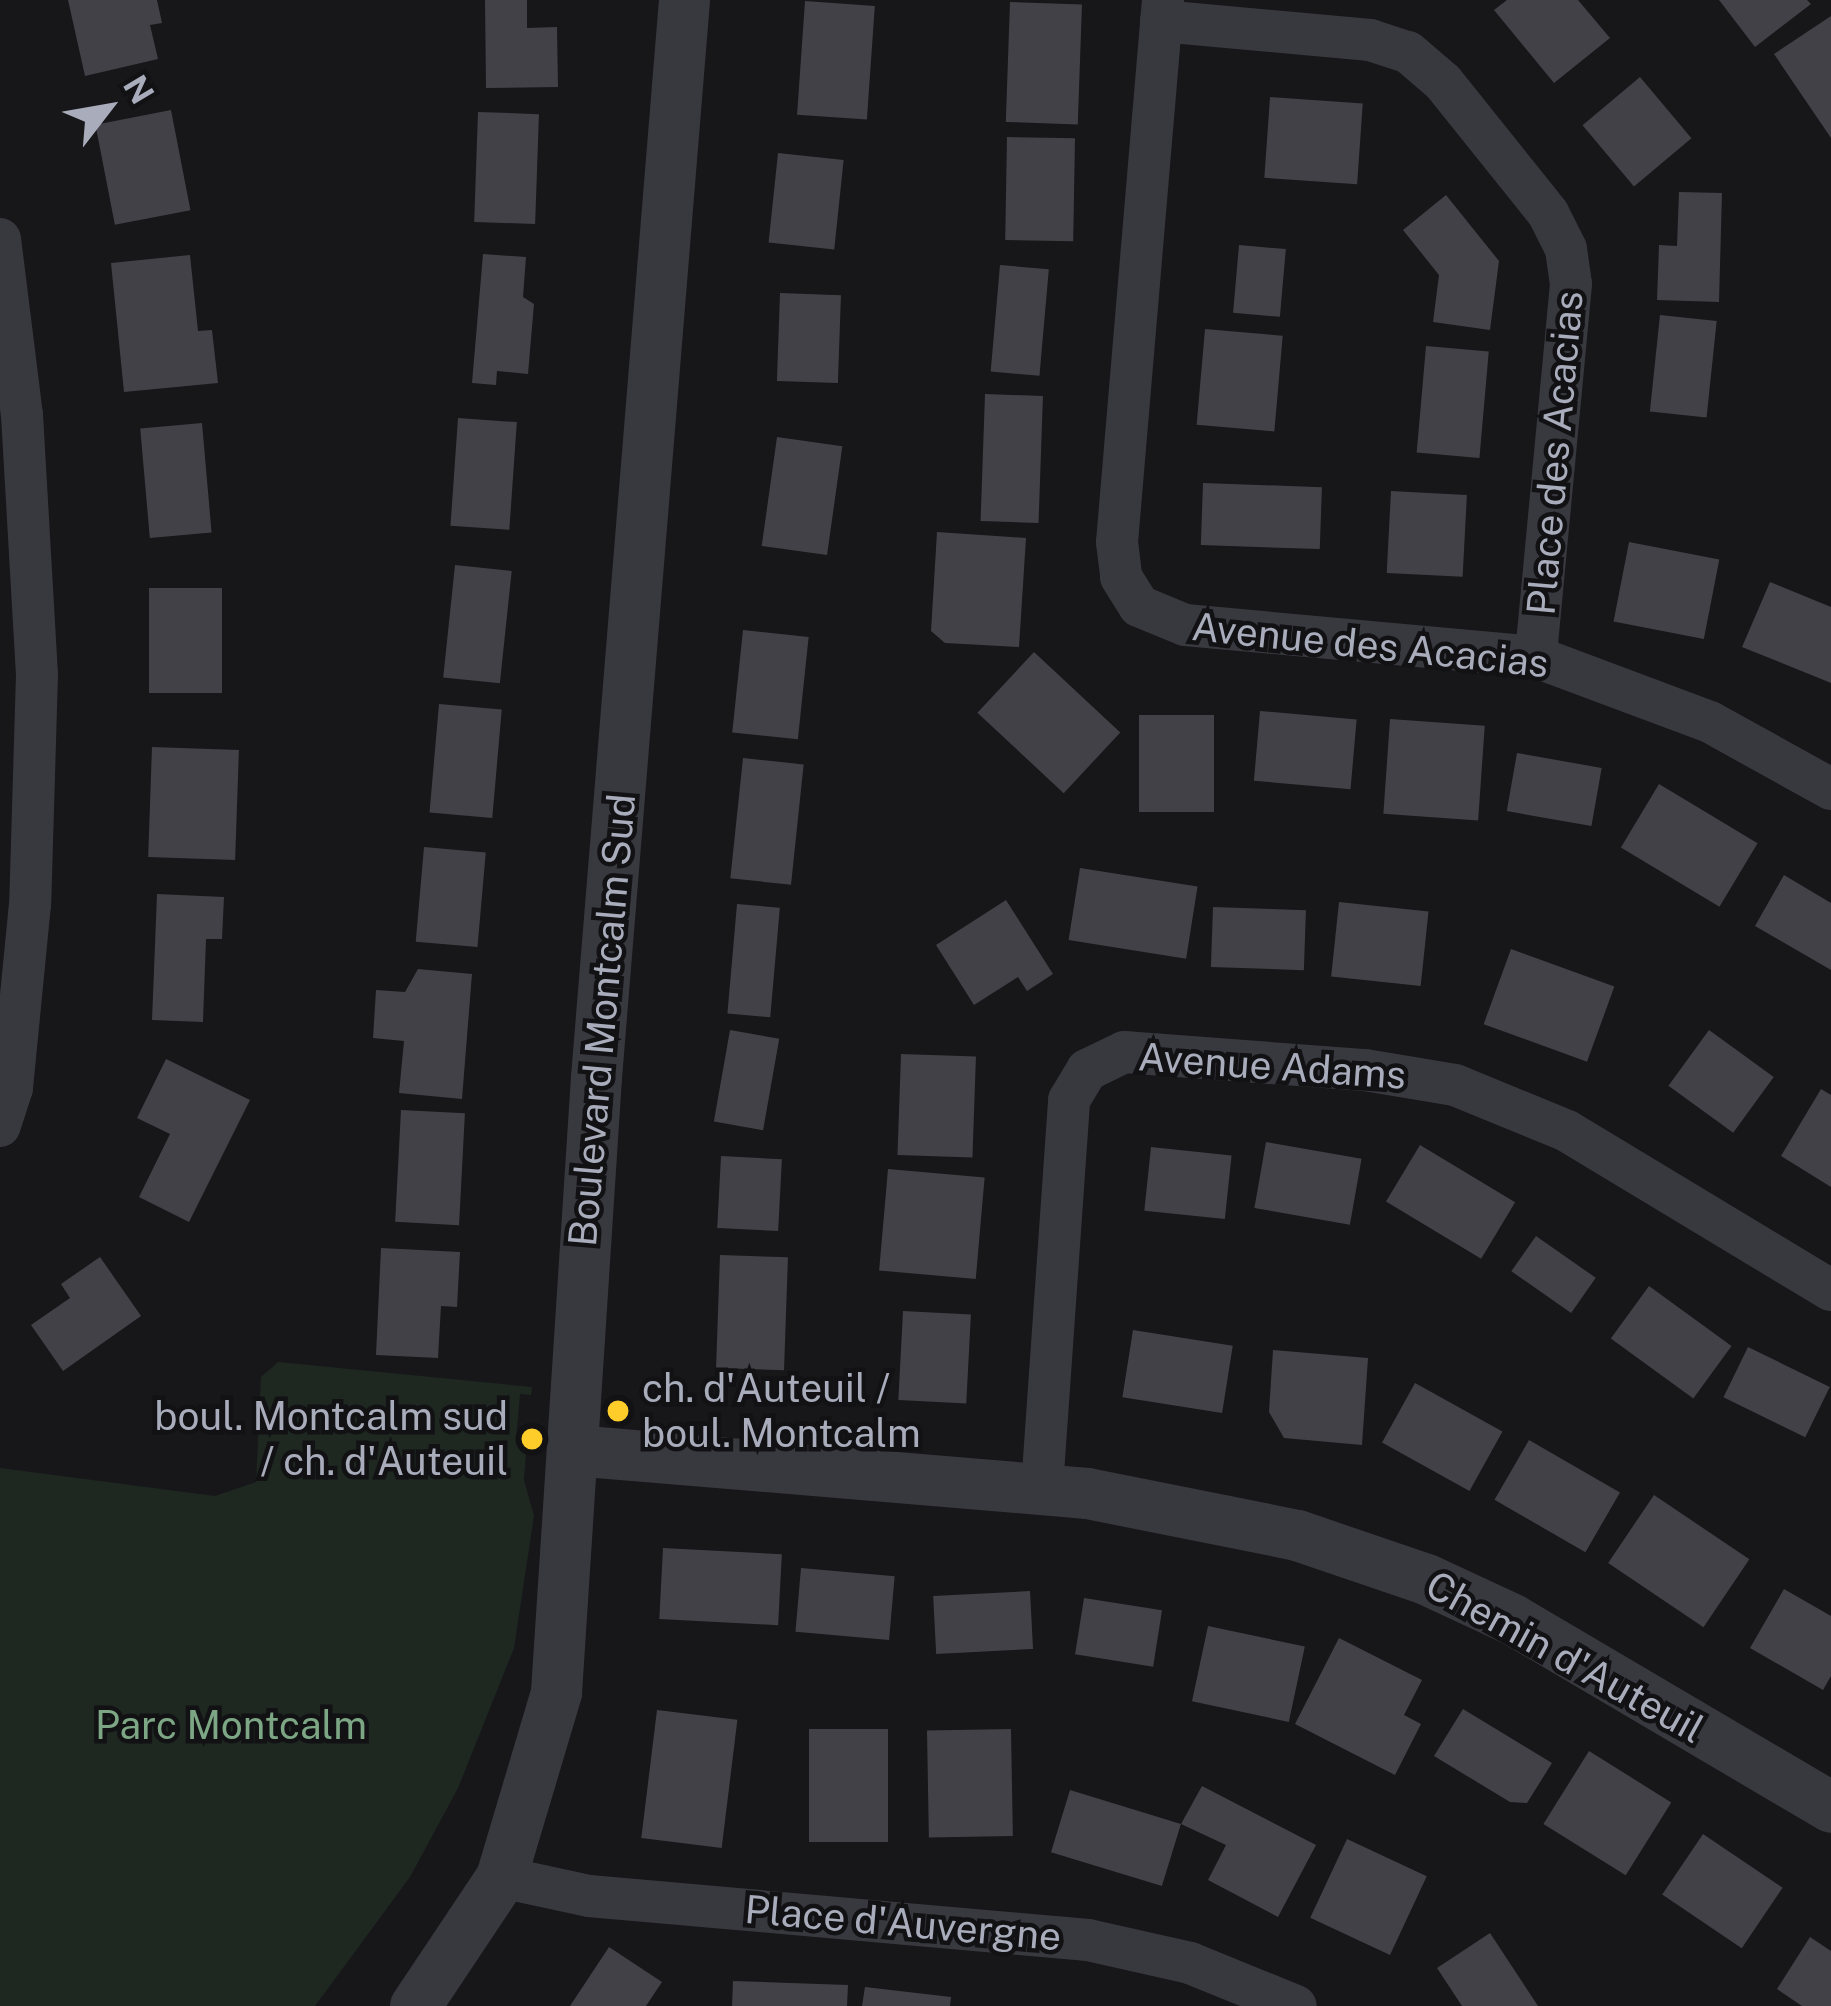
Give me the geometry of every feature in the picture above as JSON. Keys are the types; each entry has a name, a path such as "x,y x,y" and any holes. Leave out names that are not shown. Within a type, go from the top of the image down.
{"street":[{"name":"Boulevard Montcalm Sud","path":"415,2006 501,1877 550,1728 684,0"},
{"name":"Avenue des Acacias","path":"1162,11 1117,542 1129,592 1151,615 1185,625 1536,657 1710,722 1831,789"},
{"name":"Place des Acacias","path":"1162,11 1370,40 1408,52 1443,82 1548,213 1566,249 1571,284 1536,657"},
{"path":"0,238 26,467 38,693 30,904 12,1088 0,1126"},
{"name":"Avenue Adams","path":"1042,1488 1069,1100 1087,1070 1124,1052 1455,1085 1567,1131 1831,1290"},
{"name":"Chemin d'Auteuil","path":"573,1450 1042,1488 1211,1514 1426,1579 1565,1648 1831,1808"},
{"name":"Place d'Auvergne","path":"501,1877 589,1896 1088,1940 1190,1963 1296,2006"}],"green space":[{"name":"Parc Montcalm","path":"278,1362 532,1387 531,1395 520,1394 516,1440 527,1441 524,1480 534,1516 514,1648 458,1788 410,1877 315,2006 0,2006 0,1468 215,1496 256,1482 261,1377"}],"building":[{"path":"68,0 157,0 162,23 150,25 158,59 85,76"},
{"path":"485,0 527,0 527,28 557,27 558,87 486,88"},
{"path":"1507,0 1578,0 1610,38 1554,83 1494,10"},
{"path":"1719,0 1807,0 1811,4 1755,47"},
{"path":"805,1 875,6 867,120 797,115"},
{"path":"1010,2 1082,5 1078,124 1006,122"},
{"path":"1831,16 1831,138 1774,54"},
{"path":"1640,77 1691,138 1634,186 1583,125"},
{"path":"1270,97 1363,103 1357,184 1264,178"},
{"path":"171,110 190,210 115,225 95,125"},
{"path":"478,112 539,114 535,224 474,222"},
{"path":"1007,137 1075,138 1073,241 1005,240"},
{"path":"778,153 844,160 834,249 769,243"},
{"path":"1679,192 1722,193 1719,302 1657,300 1659,245 1677,246"},
{"path":"1446,195 1499,261 1490,330 1433,322 1439,275 1403,230"},
{"path":"1239,245 1286,249 1280,317 1233,313"},
{"path":"483,254 526,257 523,297 534,304 528,374 497,371 496,385 472,383"},
{"path":"190,255 198,331 212,330 218,383 124,392 111,263"},
{"path":"1000,265 1049,269 1039,376 991,372"},
{"path":"780,293 841,295 838,383 777,381"},
{"path":"1660,315 1717,321 1707,417 1650,411"},
{"path":"1205,329 1283,336 1274,431 1197,425"},
{"path":"1426,346 1489,351 1479,458 1417,453"},
{"path":"985,394 1043,396 1039,523 981,521"},
{"path":"458,418 517,422 509,530 450,526"},
{"path":"202,423 212,533 150,538 140,428"},
{"path":"777,437 842,446 827,555 762,546"},
{"path":"1203,483 1322,487 1320,549 1201,545"},
{"path":"1391,491 1467,495 1463,577 1387,573"},
{"path":"937,532 1026,538 1019,647 945,643 931,631"},
{"path":"1629,542 1719,560 1704,639 1614,622"},
{"path":"455,565 512,571 500,683 443,677"},
{"path":"1770,582 1831,607 1831,683 1742,647"},
{"path":"149,588 222,588 222,693 149,693"},
{"path":"743,630 809,637 798,739 732,732"},
{"path":"1034,652 1120,732 1064,793 977,713"},
{"path":"439,704 502,709 492,818 430,813"},
{"path":"1260,711 1357,719 1351,789 1254,781"},
{"path":"1139,715 1214,715 1214,812 1139,812"},
{"path":"1390,719 1485,726 1478,820 1383,814"},
{"path":"152,747 239,750 235,860 148,857"},
{"path":"1517,753 1602,768 1591,826 1507,811"},
{"path":"743,758 804,764 791,885 730,878"},
{"path":"1659,784 1758,843 1719,907 1621,847"},
{"path":"424,847 486,852 477,947 416,942"},
{"path":"1080,868 1198,887 1186,959 1069,940"},
{"path":"1784,875 1831,903 1831,970 1755,926"},
{"path":"157,894 224,897 222,939 206,939 203,1022 152,1020"},
{"path":"1006,900 1053,974 1027,991 1018,977 974,1005 936,945"},
{"path":"1339,902 1429,911 1421,986 1331,977"},
{"path":"737,904 780,908 770,1017 727,1014"},
{"path":"1213,907 1306,910 1304,970 1211,967"},
{"path":"1511,949 1614,987 1587,1062 1484,1024"},
{"path":"418,969 472,974 462,1099 399,1093 404,1041 373,1038 376,990 405,992"},
{"path":"730,1030 779,1039 763,1130 714,1122"},
{"path":"1709,1030 1774,1077 1733,1133 1668,1086"},
{"path":"901,1054 976,1057 972,1158 897,1155"},
{"path":"166,1059 250,1100 189,1222 139,1197 170,1134 137,1118"},
{"path":"1821,1089 1831,1095 1831,1187 1781,1156"},
{"path":"401,1110 465,1113 459,1225 395,1222"},
{"path":"1266,1142 1362,1159 1350,1225 1254,1208"},
{"path":"1420,1145 1515,1202 1481,1259 1386,1202"},
{"path":"1151,1147 1232,1155 1225,1219 1144,1211"},
{"path":"721,1156 782,1159 778,1231 717,1228"},
{"path":"888,1169 985,1177 976,1279 879,1271"},
{"path":"1536,1236 1596,1278 1571,1313 1511,1271"},
{"path":"381,1248 460,1252 457,1307 441,1306 438,1358 376,1355"},
{"path":"720,1255 788,1257 784,1370 716,1368"},
{"path":"100,1257 141,1316 63,1371 31,1325 70,1298 61,1284"},
{"path":"1649,1286 1732,1346 1693,1399 1611,1339"},
{"path":"903,1311 971,1315 966,1403 898,1400"},
{"path":"1133,1330 1233,1346 1222,1413 1122,1397"},
{"path":"1748,1347 1830,1387 1805,1437 1723,1397"},
{"path":"1273,1350 1368,1358 1362,1445 1284,1438 1269,1412"},
{"path":"1415,1383 1502,1431 1469,1491 1382,1442"},
{"path":"1529,1440 1620,1492 1585,1552 1494,1500"},
{"path":"1654,1495 1749,1559 1703,1627 1608,1563"},
{"path":"663,1548 782,1554 778,1625 659,1619"},
{"path":"801,1568 895,1576 889,1640 795,1632"},
{"path":"1784,1589 1831,1616 1831,1676 1823,1690 1750,1648"},
{"path":"1030,1591 1033,1649 936,1654 933,1596"},
{"path":"1084,1598 1162,1610 1153,1667 1075,1654"},
{"path":"1208,1626 1305,1647 1289,1722 1192,1701"},
{"path":"1339,1638 1422,1680 1404,1715 1421,1724 1395,1775 1295,1724"},
{"path":"1463,1709 1552,1763 1527,1803 1510,1802 1434,1756"},
{"path":"657,1710 737,1720 722,1848 641,1838"},
{"path":"809,1729 888,1729 888,1842 809,1842"},
{"path":"1011,1729 1013,1836 929,1837 927,1730"},
{"path":"1589,1751 1671,1802 1626,1875 1543,1824"},
{"path":"1202,1786 1316,1845 1278,1917 1208,1880 1226,1845 1181,1824"},
{"path":"1070,1790 1181,1824 1162,1886 1051,1852"},
{"path":"1703,1834 1783,1888 1742,1948 1662,1895"},
{"path":"1347,1839 1427,1876 1390,1955 1310,1918"},
{"path":"1490,1933 1538,2006 1462,2006 1437,1968"},
{"path":"1810,1937 1831,1951 1831,2006 1802,2006 1777,1989"},
{"path":"609,1947 662,1982 646,2006 570,2006"},
{"path":"733,1981 848,1985 847,2006 732,2006"},
{"path":"865,1987 951,1997 950,2006 862,2006"}],"place":[{"name":"ch. d'Auteuil / boul. Montcalm","path":"618,1411"},
{"name":"boul. Montcalm sud / ch. d'Auteuil","path":"532,1439"}]}
